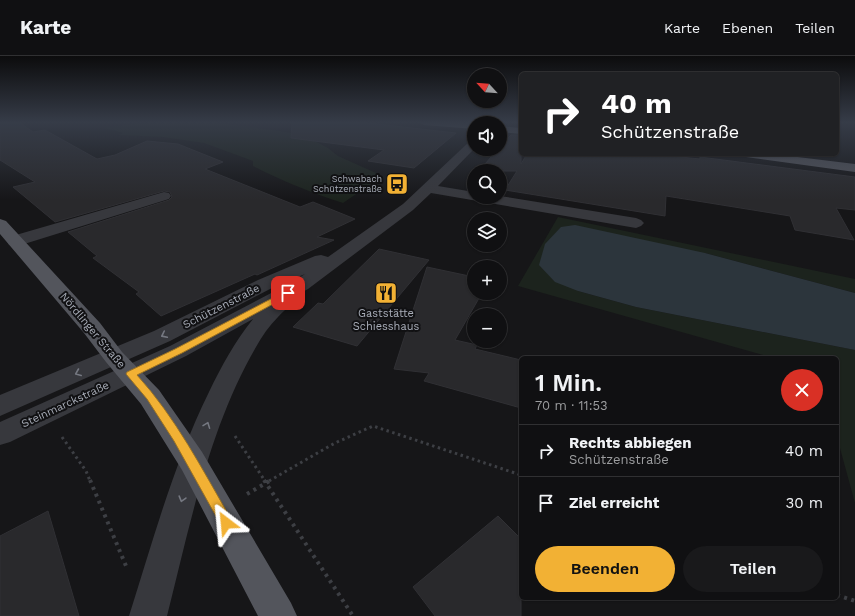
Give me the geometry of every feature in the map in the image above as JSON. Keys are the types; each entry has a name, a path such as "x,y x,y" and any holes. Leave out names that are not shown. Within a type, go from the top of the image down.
{"main road":[{"path":"773,156 855,168"},
{"name":"Nördlinger Straße","path":"0,224 92,328 122,366 150,397 192,461 278,616"}],"street":[{"name":"Schützenstraße","path":"192,461 214,406 242,350 274,309 301,285 351,247 408,207 467,150"},
{"path":"427,188 467,195"},
{"path":"15,241 164,196"},
{"path":"507,202 636,223"},
{"name":"Schützenstraße","path":"122,366 195,319 265,284 351,247"},
{"name":"Schützenstraße","path":"122,366 178,351 301,285"},
{"name":"Steinmarckstraße","path":"0,406 122,366"},
{"name":"Steinmarckstraße","path":"0,434 122,366"},
{"path":"148,616 192,461"}],"path":[{"path":"214,406 267,483 353,616"},
{"path":"219,510 335,443 373,426 519,474"},
{"path":"60,435 86,472 129,573"},
{"path":"839,595 855,601"}],"shaded area":[{"path":"218,148 328,148 338,156 376,173 374,182 343,203 286,182 253,166 253,161"},
{"path":"558,217 855,279 855,293 705,253 578,291 636,307 855,350 855,503 839,444 839,356 767,356 518,286"},
{"path":"575,225 705,253 855,293 855,350 636,307 578,291 555,282 539,265 545,244 561,227"}],"building":[{"path":"0,148 78,148 97,159 115,155 131,148 188,148 223,162 205,169 300,207 313,202 355,219 317,237 334,240 161,316 136,294 139,292 93,258 97,256 68,232 169,200 172,197 170,192 164,191 55,222 13,187 35,182 0,160"},
{"path":"370,148 438,148 414,168 368,161 384,150"},
{"path":"507,148 519,148 521,164 526,156 671,156 700,159 700,157 855,177 855,210 836,208 854,240 795,230 790,216 666,196 665,216 507,190 507,187 517,171 507,171 507,164 485,164 492,156 507,156"},
{"path":"379,249 429,260 357,346 293,327 318,303 323,304"},
{"path":"427,267 467,276 467,300 478,300 473,308 467,308 467,319 455,340 467,343 467,348 476,348 519,360 519,407 424,381 429,373 394,369"},
{"path":"48,511 79,616 0,616 0,536"},
{"path":"498,516 519,537 519,600 521,600 521,616 435,616 413,587"}],"place":[{"name":"Schwabach Schützenstraße","path":"397,184"},
{"name":"Gaststätte Schiesshaus","path":"386,293"}],"route":[{"path":"226,523 178,437 150,397 131,374 288,293"}]}
